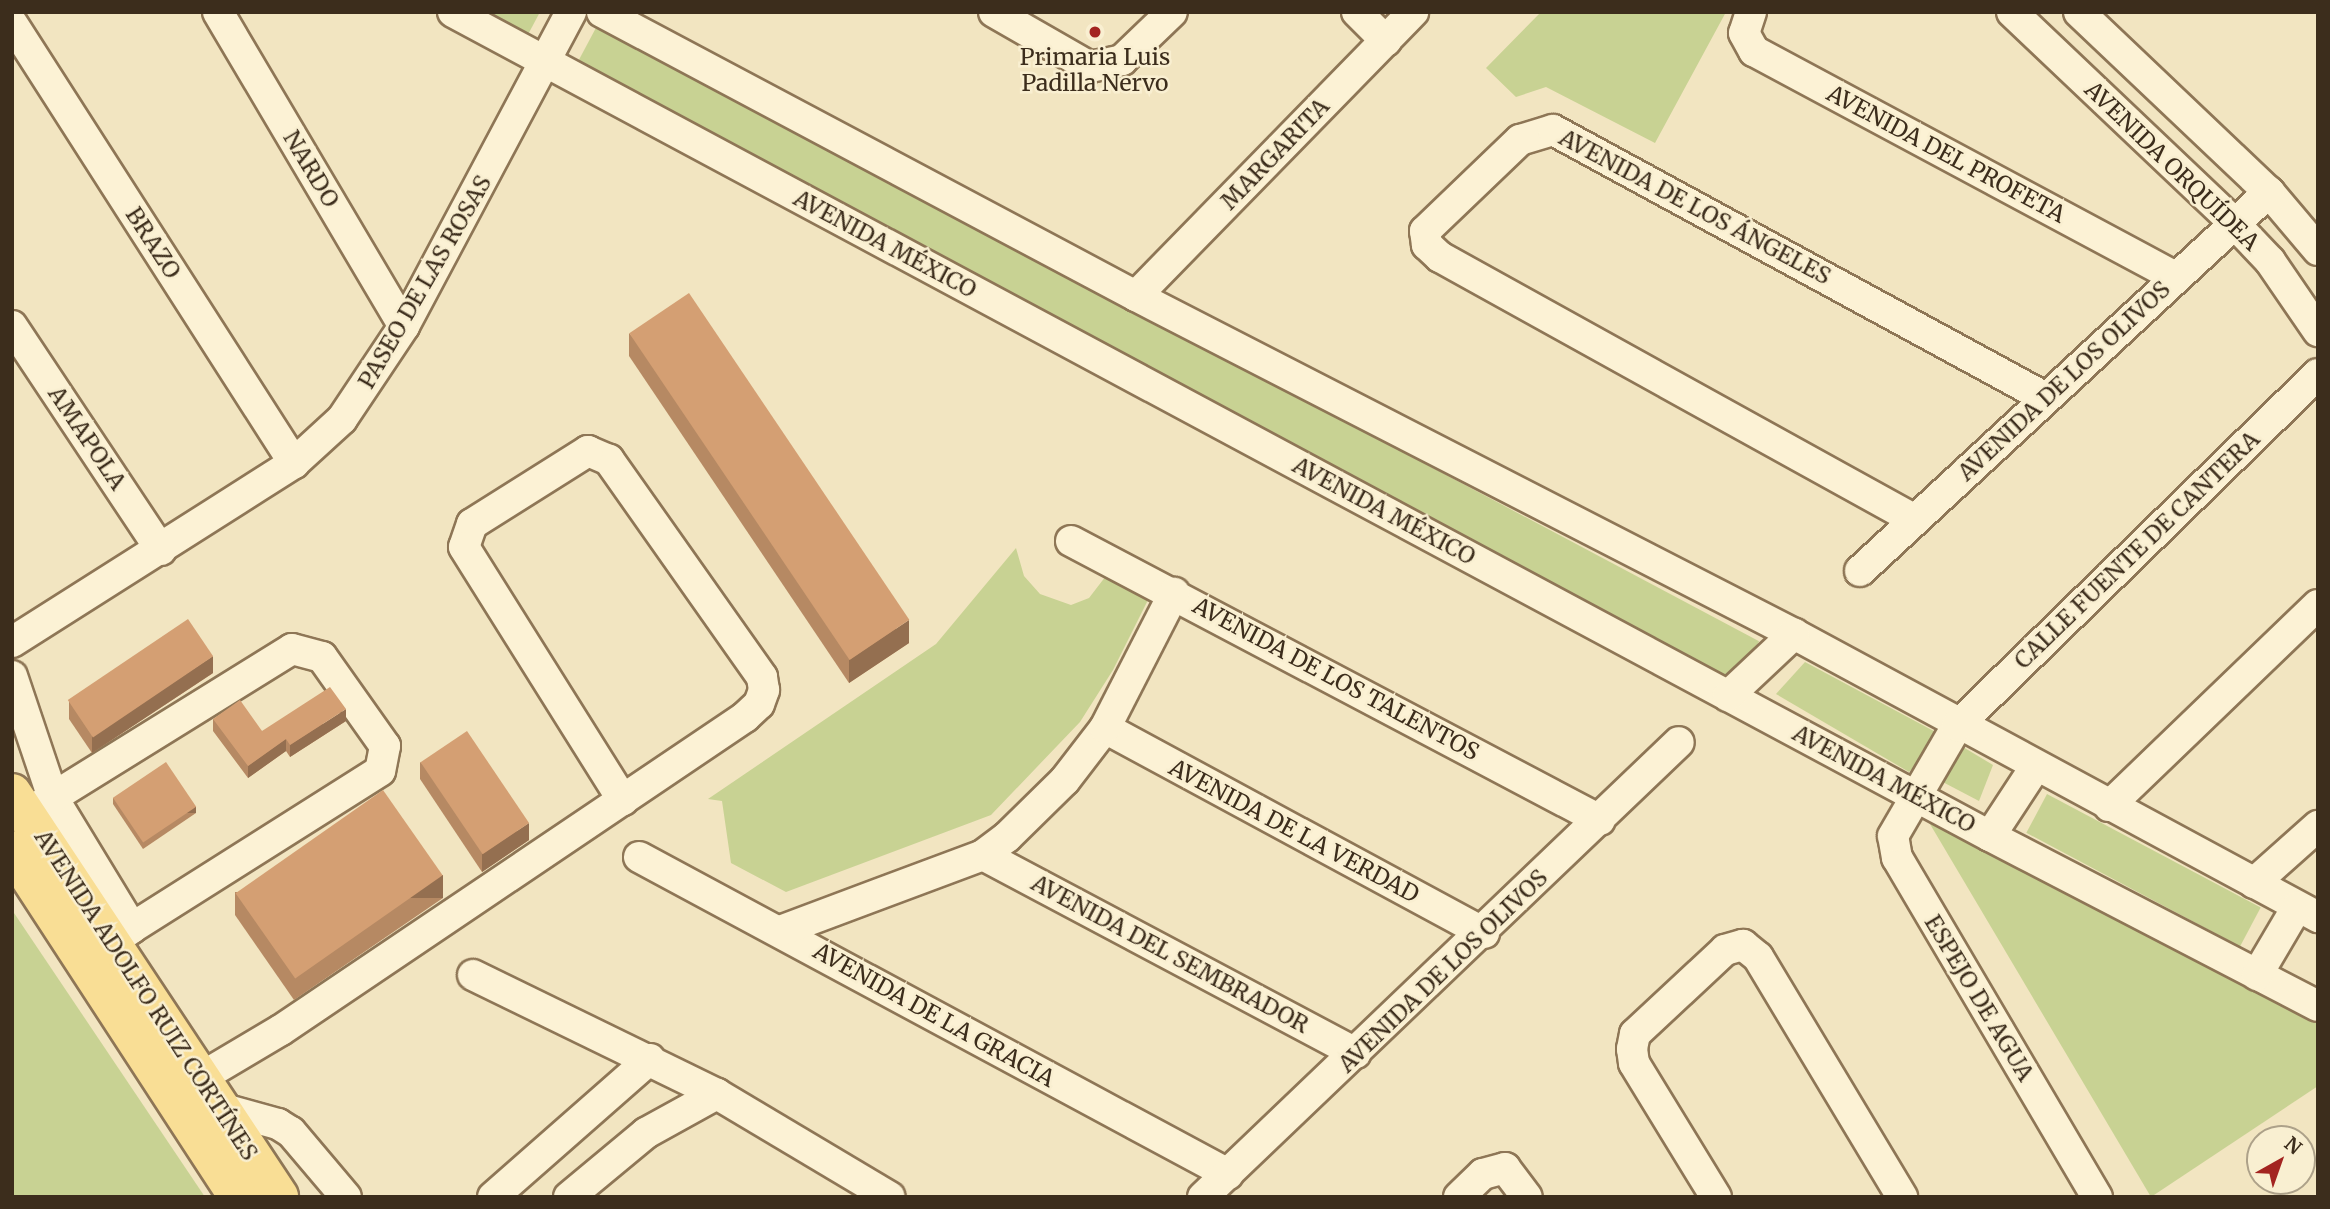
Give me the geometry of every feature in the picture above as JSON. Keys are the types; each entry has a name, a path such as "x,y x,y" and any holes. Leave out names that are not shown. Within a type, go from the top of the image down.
{"main road":[{"name":"AVENIDA ADOLFO RUIZ CORTÍNES","path":"31,802 122,935 210,1093 279,1197"},
{"path":"12,850 234,1191"}],"street":[{"name":"NARDO","path":"218,12 404,326"},
{"name":"AVENIDA MÉXICO","path":"453,12 1990,836 2318,1006"},
{"name":"PASEO DE LAS ROSAS","path":"12,642 161,551 295,463 342,419 404,326 572,12"},
{"path":"602,12 1136,296 1794,635 1957,726 2308,912 2257,975"},
{"path":"994,12 1090,67 1122,60 1172,12"},
{"path":"1357,12 1385,41"},
{"name":"MARGARITA","path":"1136,296 1413,12"},
{"name":"AVENIDA DEL PROFETA","path":"1751,12 1744,33 1754,51 2175,277"},
{"name":"AVENIDA ORQUÍDEA","path":"2012,12 2233,222 2270,261 2318,331"},
{"name":"AVENIDA ORQUÍDEA","path":"2079,12 2269,192 2318,250"},
{"name":"BRAZO","path":"12,23 295,463"},
{"name":"AVENIDA DE LOS ÁNGELES","path":"1915,520 1440,257 1427,245 1425,231 1520,140 1553,130 2046,398"},
{"name":"AVENIDA DE LOS OLIVOS","path":"1860,571 2233,222 2269,192"},
{"name":"AMAPOLA","path":"12,326 161,551"},
{"name":"CALLE FUENTE DE CANTERA","path":"1914,794 1957,726 2318,374"},
{"path":"346,1197 291,1132 210,1093 281,1030 623,800 745,717 764,690 762,677 609,460 588,451 472,524 464,547 623,800"},
{"name":"AVENIDA DE LOS TALENTOS","path":"1071,541 1600,820"},
{"path":"780,931 983,855 1034,813 1105,728 1174,593"},
{"path":"2109,806 2318,605"},
{"path":"1728,696 1794,635"},
{"path":"12,676 31,802 292,649 322,657 385,747 380,771 122,935"},
{"name":"AVENIDA DE LA VERDAD","path":"1105,728 1484,933"},
{"name":"AVENIDA DE LOS OLIVOS","path":"1203,1197 1484,933 1679,742"},
{"path":"1990,836 2036,766"},
{"name":"ESPEJO DE AGUA","path":"1914,794 1894,836 1897,858 2097,1197"},
{"path":"2254,883 2318,826"},
{"name":"AVENIDA DEL SEMBRADOR","path":"983,855 1356,1053"},
{"name":"AVENIDA DE LA GRACIA","path":"639,857 1228,1174"},
{"path":"1716,1197 1641,1075 1632,1049 1634,1034 1725,950 1743,945 1758,957 1902,1197"},
{"path":"473,975 717,1094 864,1188 890,1197"},
{"path":"493,1197 650,1059"},
{"path":"569,1197 646,1133 717,1094"},
{"path":"1459,1197 1483,1174 1505,1168 1527,1197"}],"green space":[{"path":"468,12 540,12 524,42"},
{"path":"1541,12 1726,12 1655,143 1546,87 1516,97 1486,68"},
{"path":"598,24 1759,641 1734,688 573,71"},
{"path":"1016,548 1024,576 1040,594 1071,605 1089,598 1109,572 1154,588 1113,670 1080,722 991,815 786,892 731,863 722,801 708,799 936,644"},
{"path":"1805,662 1943,736 1909,772 1776,694"},
{"path":"1963,747 1993,765 1979,801 1937,779"},
{"path":"2047,794 2261,908 2240,946 2026,833"},
{"path":"1927,819 2318,1019 2318,1086 2259,1125 2246,1125 2246,1134 2151,1197"},
{"path":"12,910 205,1197 12,1197"}],"building":[{"path":"689,293 909,620 850,660 629,333"},
{"path":"188,619 213,656 93,737 68,700"},
{"path":"330,687 346,709 290,745 286,739 248,766 213,719 240,700 262,731"},
{"path":"467,731 529,823 483,854 421,762"},
{"path":"166,762 196,807 143,843 113,798"},
{"path":"383,790 443,875 295,978 236,893"}],"place":[{"name":"Primaria Luis Padilla Nervo","path":"1095,32"}]}
